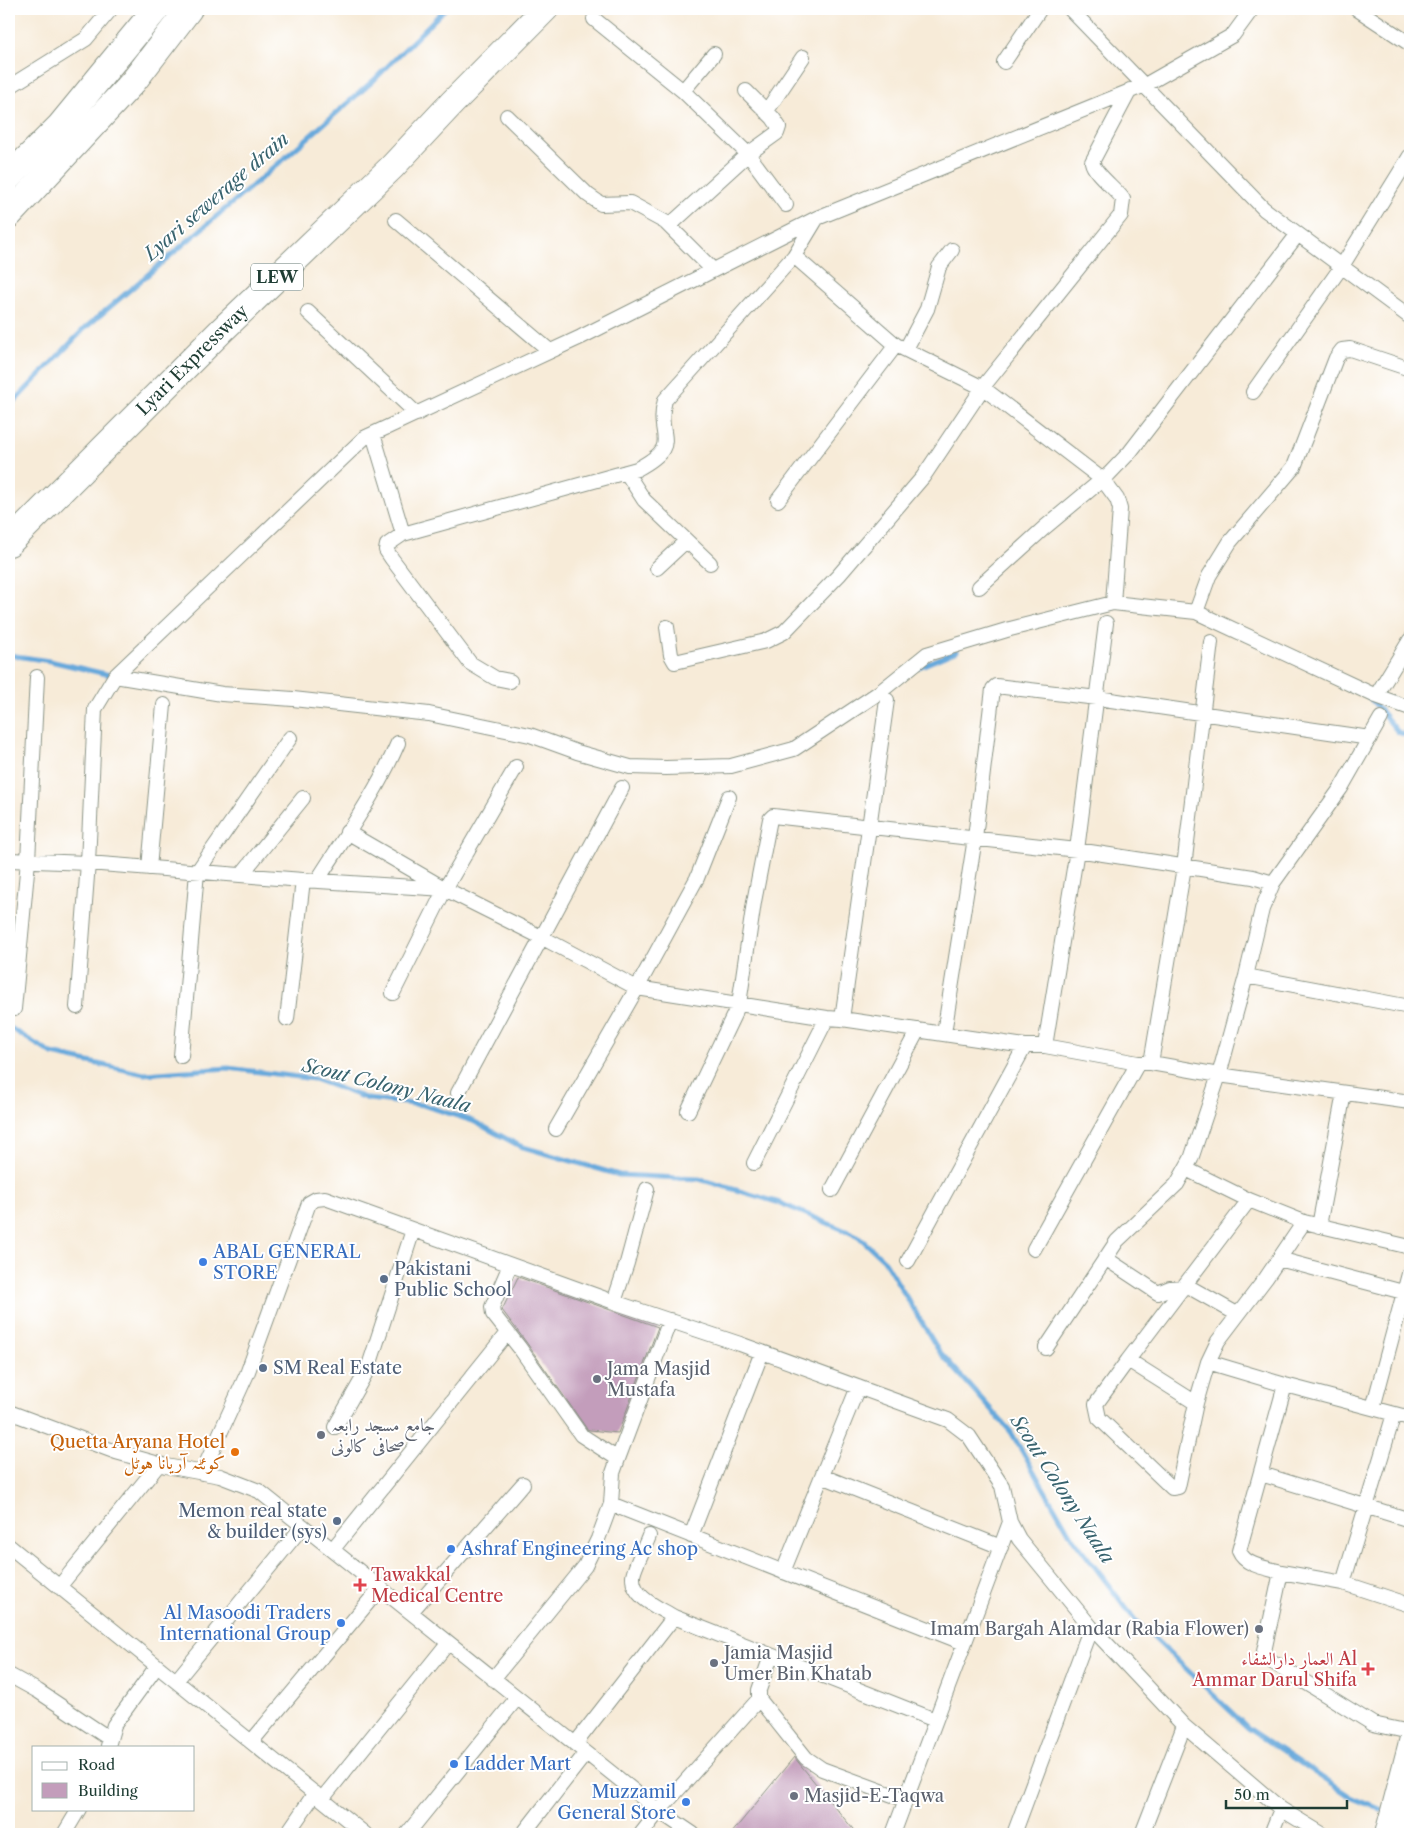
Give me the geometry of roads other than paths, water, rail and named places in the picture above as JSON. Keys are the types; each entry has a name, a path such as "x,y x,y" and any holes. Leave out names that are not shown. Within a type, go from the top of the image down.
{"highway":[{"path":"9,177 60,126 156,9"},
{"path":"9,215 133,82 189,9"},
{"name":"Lyari Expressway","path":"9,543 229,323 392,167 545,9"}],"main road":[{"path":"1385,1834 1410,1737"},
{"path":"1402,1834 1410,1801"}],"street":[{"path":"9,87 86,39 111,9"},
{"path":"1004,62 1040,9"},
{"path":"1070,9 1145,84 1264,209 1410,317"},
{"path":"77,1007 88,863 96,709 115,676 364,438 550,351 817,218 1145,84 1233,35 1252,9"},
{"path":"1356,9 1410,44"},
{"path":"594,19 684,91 748,154 786,205"},
{"path":"684,91 714,54"},
{"path":"766,112 803,57"},
{"path":"669,226 748,154 777,133 779,127 746,90"},
{"path":"667,627 671,655 676,662 766,642 784,632 839,575 923,477 983,388 1121,215 1123,199 1093,168 1092,162 1130,90"},
{"path":"507,116 588,195 601,204 630,203 665,222 713,270"},
{"path":"1253,392 1342,266 1410,156"},
{"path":"510,681 496,678 470,663 392,560 386,550 387,545 403,534 637,469 653,461 666,446 662,412 665,400 794,256 817,218"},
{"path":"396,220 550,351"},
{"path":"980,587 1044,528 1103,480 1130,452 1298,234"},
{"path":"778,500 901,347 927,309 939,267 952,250"},
{"path":"794,256 901,347 983,388 1103,480 1117,499 1120,509 1112,602"},
{"path":"308,312 417,414"},
{"path":"1196,612 1209,576 1230,542 1294,467 1336,358 1342,350 1350,349 1410,369"},
{"path":"373,434 403,534"},
{"path":"626,472 644,500 710,564"},
{"path":"657,568 686,541"},
{"path":"115,676 222,694 293,699 429,714 530,735 577,752 630,767 731,766 794,749 880,692 927,654 1010,629 1112,602 1196,612 1376,696 1410,708"},
{"path":"1045,1046 1077,850 1106,623"},
{"path":"1376,696 1410,640"},
{"path":"1034,1248 1145,1063 1184,867 1211,642"},
{"path":"14,1009 28,861 37,677"},
{"path":"944,1033 975,838 992,689 996,686 1096,698 1370,738"},
{"path":"842,1019 887,700"},
{"path":"149,868 164,705"},
{"path":"1046,1348 1117,1241 1177,1184 1186,1169 1219,1075 1262,909 1273,883 1341,788 1381,718"},
{"path":"181,1056 197,872 290,738"},
{"path":"287,1019 310,880 348,832 373,793 388,766 398,742"},
{"path":"392,993 445,889 516,767"},
{"path":"458,1093 622,788"},
{"path":"242,875 303,798"},
{"path":"556,1129 637,988 697,878 729,798"},
{"path":"688,1111 739,1004 754,902 770,819 773,816 778,815 1077,850 1253,878 1273,883"},
{"path":"348,832 445,889 637,988 827,1018 944,1033 1025,1046 1045,1046 1219,1075 1410,1102"},
{"path":"9,860 88,863 445,889"},
{"path":"1246,976 1410,1007"},
{"path":"754,1163 827,1018"},
{"path":"832,1190 918,1030"},
{"path":"908,1261 1025,1046"},
{"path":"1319,1226 1344,1093"},
{"path":"1186,1169 1249,1200 1304,1222 1410,1246"},
{"path":"614,1302 627,1263 647,1189"},
{"path":"202,1473 248,1374 309,1203 316,1199 325,1198 614,1302 762,1352 948,1420 969,1436 1002,1486 1010,1522 1029,1552 1091,1627 1184,1726 1281,1809 1322,1834"},
{"path":"1249,1200 1096,1404 1099,1418 1172,1488 1178,1487 1196,1403 1208,1362 1218,1340 1279,1259 1304,1222"},
{"path":"335,1428 368,1369 413,1230"},
{"path":"1105,1258 1158,1292 1170,1288 1190,1287 1237,1314"},
{"path":"1279,1259 1403,1292"},
{"path":"510,1265 492,1307 493,1314 520,1347 581,1436 618,1459"},
{"path":"1373,1408 1410,1270"},
{"path":"493,1679 585,1566 598,1539 611,1504 613,1473 670,1320"},
{"path":"333,1549 507,1333"},
{"path":"691,1536 762,1352"},
{"path":"1128,1360 1196,1403"},
{"path":"1208,1362 1285,1385 1410,1418"},
{"path":"1285,1385 1239,1551 1241,1557 1248,1562 1281,1572 1343,1583 1410,1605"},
{"path":"783,1572 858,1387"},
{"path":"9,1412 116,1452 159,1464 220,1476 259,1491 659,1811 693,1834"},
{"path":"1343,1583 1394,1414"},
{"path":"59,1587 159,1464"},
{"path":"1261,1474 1410,1520"},
{"path":"822,1476 1001,1547"},
{"path":"411,1612 523,1484"},
{"path":"611,1504 964,1643"},
{"path":"893,1834 1010,1522"},
{"path":"176,1681 303,1526"},
{"path":"649,1536 633,1576 634,1585 641,1596 674,1617 935,1720"},
{"path":"9,1546 365,1834"},
{"path":"1281,1572 1263,1656 1373,1724 1410,1737"},
{"path":"252,1742 381,1587"},
{"path":"523,1834 674,1617"},
{"path":"1014,1834 1091,1627"},
{"path":"287,1834 448,1643"},
{"path":"771,1656 759,1690 759,1699 806,1758 822,1769 906,1800"},
{"path":"9,1675 38,1691 109,1743 114,1725 157,1666"},
{"path":"407,1834 517,1698"},
{"path":"641,1834 659,1811 759,1699"},
{"path":"1142,1834 1184,1726"},
{"path":"1271,1834 1281,1809"},
{"path":"64,1834 78,1810"}],"waterway":[{"name":"Lyari sewerage drain","path":"9,407 84,329 374,80 445,9"},
{"path":"919,667 957,651"},
{"path":"9,655 50,661 110,675"},
{"path":"1370,698 1398,732 1410,737"},
{"name":"Scout Colony Naala","path":"9,1027 52,1054 144,1074 228,1068 314,1079 368,1099 423,1105 473,1121 520,1146 619,1175 699,1179 780,1203 858,1236 884,1260 939,1351 1011,1432 1070,1534 1135,1620 1248,1728 1351,1797 1387,1812"}],"place":[{"name":"ABAL GENERAL STORE","path":"203,1262"},
{"name":"Pakistani Public School","path":"384,1279"},
{"name":"SM Real Estate","path":"263,1368"},
{"name":"Jama Masjid Mustafa","path":"597,1379"},
{"name":"جامع مسجد رابعہ صحافی کالونی","path":"321,1435"},
{"name":"Quetta Aryana Hotel کوئٹہ آریانا ہوٹل","path":"235,1452"},
{"name":"Memon real state & builder (sys)","path":"337,1521"},
{"name":"Ashraf Engineering Ac shop","path":"451,1549"},
{"name":"Tawakkal Medical Centre","path":"360,1585"},
{"name":"Al Masoodi Traders International Group","path":"341,1623"},
{"name":"Imam Bargah Alamdar (Rabia Flower)","path":"1259,1629"},
{"name":"Jamia Masjid Umer Bin Khatab","path":"714,1663"},
{"name":"العمار دارالشفاء Al Ammar Darul Shifa","path":"1368,1669"},
{"name":"Ladder Mart","path":"454,1764"},
{"name":"Masjid-E-Taqwa","path":"794,1796"},
{"name":"Muzzamil General Store","path":"686,1802"}]}
